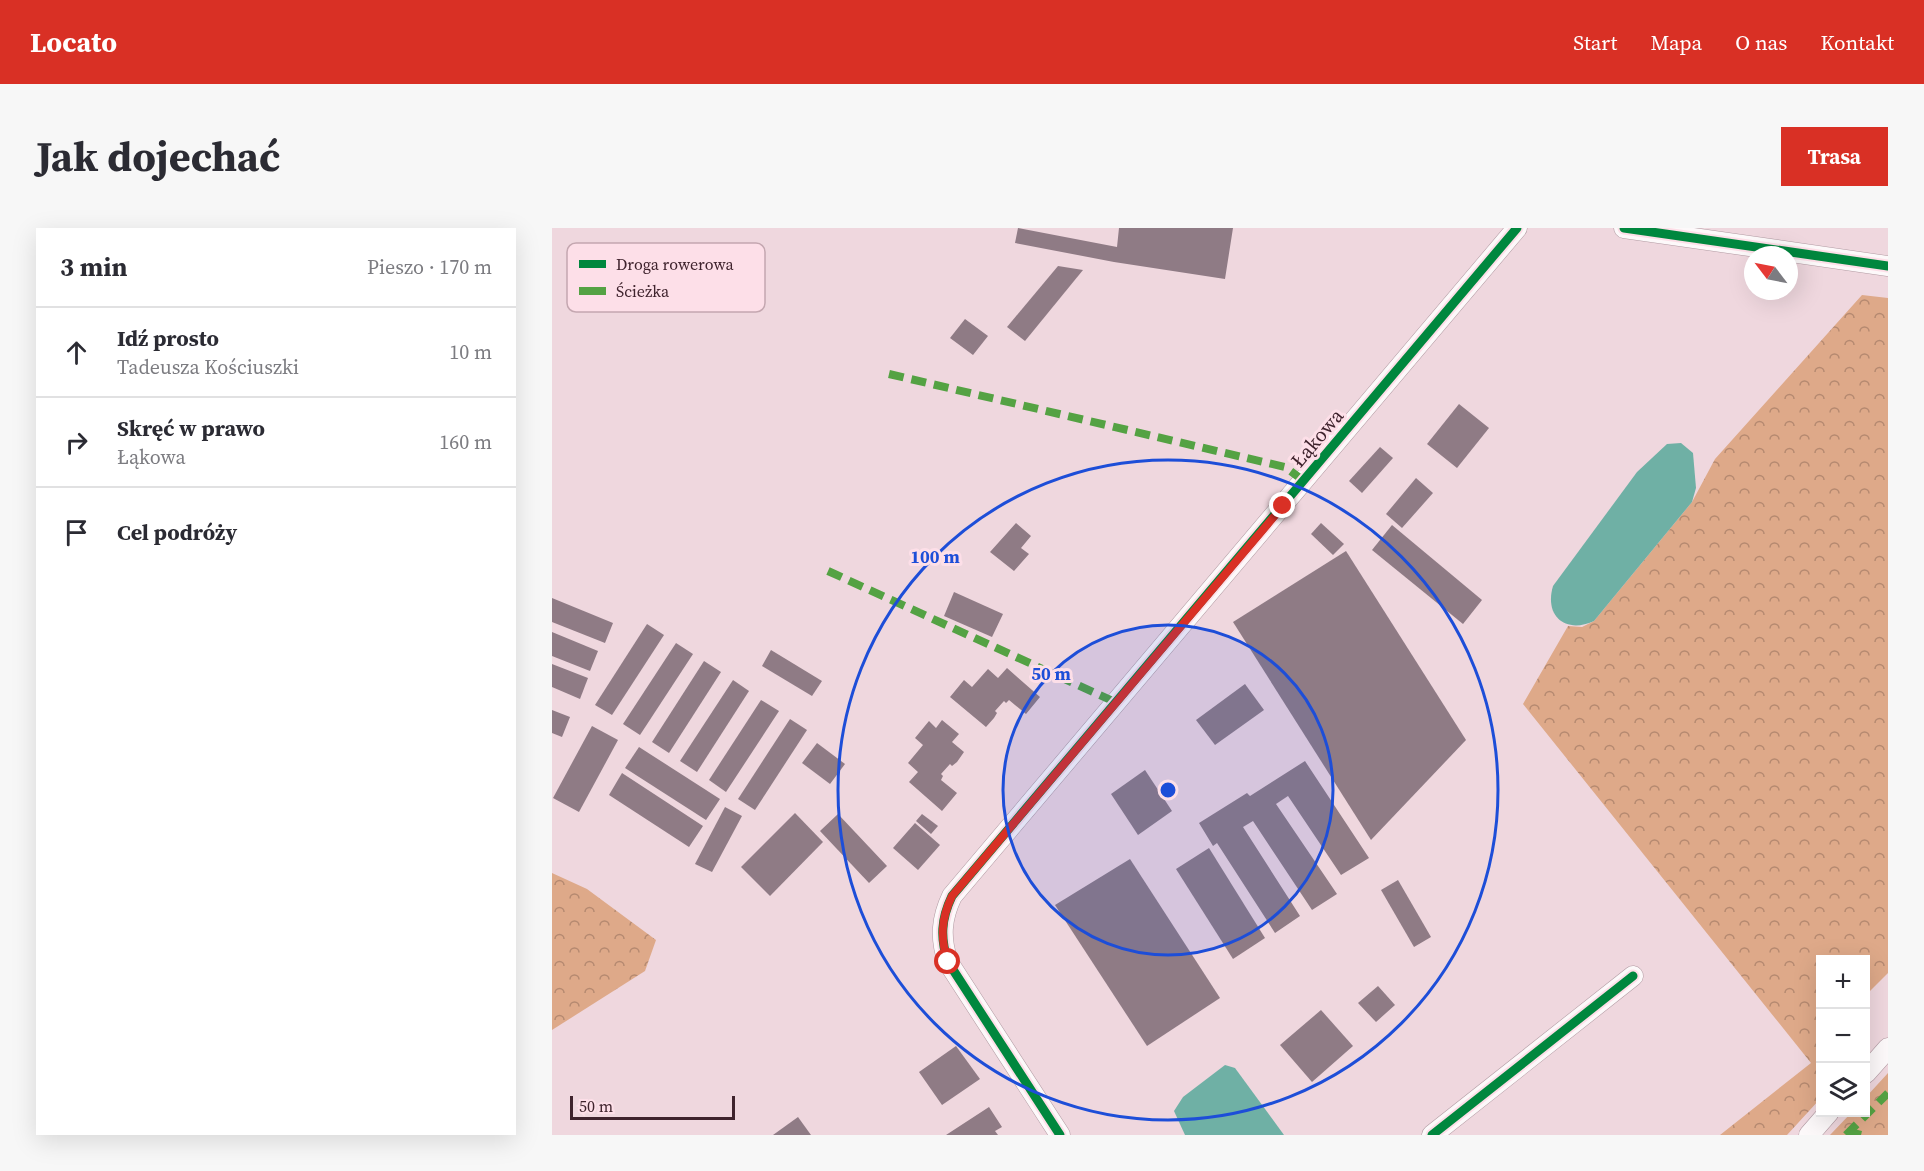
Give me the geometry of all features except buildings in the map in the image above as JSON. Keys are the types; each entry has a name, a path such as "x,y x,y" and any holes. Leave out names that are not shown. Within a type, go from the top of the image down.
{"street":[{"name":"Łąkowa","path":"1060,1135 948,962 943,947 942,922 952,896 1517,228"},
{"path":"1624,228 1888,266"},
{"path":"1432,1135 1633,976"},
{"path":"1870,1068 1888,1048"},
{"path":"1809,1135 1825,1117"}],"green space":[{"path":"1862,295 1888,298 1888,973 1870,991 1870,955 1816,955 1816,1103 1787,1135 1720,1135 1811,1063 1523,704 1568,626 1582,627 1594,621 1692,502 1715,459"},
{"path":"552,873 587,889 656,940 645,971 552,1030"},
{"path":"1888,1073 1888,1135 1830,1135 1847,1117 1870,1117 1870,1093"}],"shaded area":[{"path":"1681,443 1693,453 1696,488 1692,502 1594,621 1575,625 1566,624 1555,614 1552,606 1553,586 1637,472 1667,444"},
{"path":"1225,1065 1235,1068 1284,1135 1185,1135 1174,1111 1183,1097"}],"marked path":[{"path":"889,374 1285,467 1304,481"},
{"path":"828,571 1117,703"},
{"path":"1846,1135 1888,1093"},
{"path":"1849,1132 1861,1135"}],"cycle path":[{"path":"1060,1135 948,962 943,929 952,896 1517,228"},
{"path":"1624,228 1888,266"},
{"path":"1432,1135 1633,976"}],"route":[{"path":"948,962 943,947 942,922 952,896 1283,506"}]}
